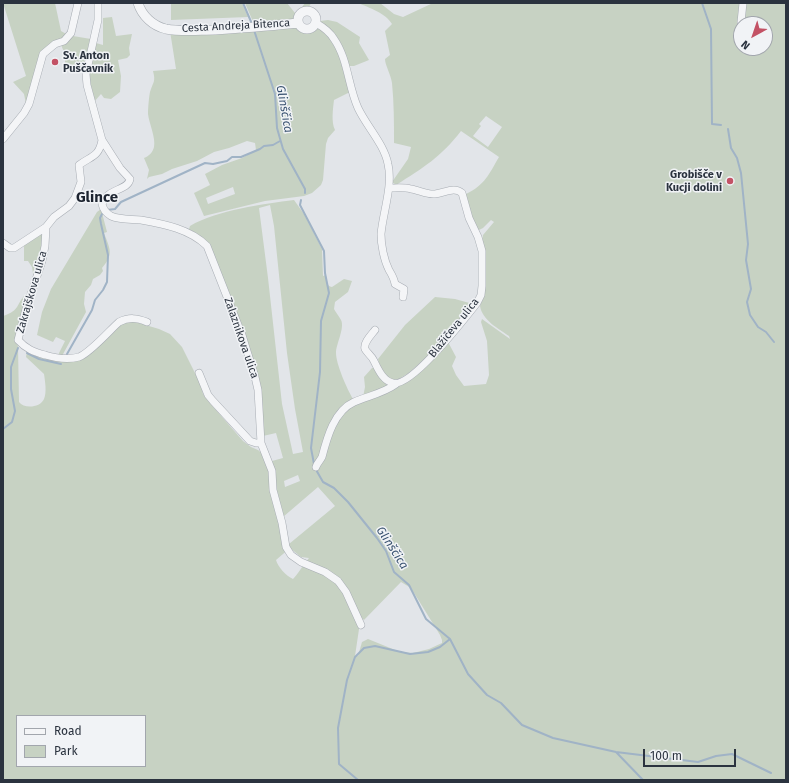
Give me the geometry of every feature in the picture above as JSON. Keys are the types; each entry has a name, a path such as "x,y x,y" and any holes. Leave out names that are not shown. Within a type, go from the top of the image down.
{"street":[{"path":"3,139 24,113 29,104 43,54 55,44 64,41 71,33 78,3"},
{"path":"3,243 10,248 14,248 46,227 54,217 69,206 75,198 81,182 79,165 93,157 100,148 102,140 87,85 86,74 98,20 98,3"},
{"name":"Cesta Andreja Bitenca","path":"138,3 142,12 149,20 167,29 199,30 245,28 298,23"},
{"path":"742,16 743,3"},
{"name":"Cesta Andreja Bitenca","path":"312,7 316,23 312,29 306,30 300,27 298,18 301,13 312,7"},
{"path":"316,23 328,31 339,48 358,108 381,148 388,164 389,188 381,235 382,245 395,284 404,289 403,297"},
{"name":"Zalaznikova ulica","path":"102,140 120,168 130,179 127,186 112,192 104,199 102,204 106,212 114,217 141,220 191,233 200,238 207,246 242,335 255,377 258,390 261,443 272,471 273,490 282,523 286,547 291,555 301,562 325,572 338,581 346,592 362,625"},
{"name":"Blažičeva ulica","path":"389,188 409,188 427,194 435,194 453,189 459,191 462,194 469,218 478,237 482,251 482,286 481,295 477,302 430,359 409,378 396,384"},
{"name":"Zakrajškova ulica","path":"46,227 45,246 42,261 26,309 18,340 22,345 36,353 61,358 72,358 84,354 119,322 125,319 131,318 147,322"},
{"path":"375,330 367,341 365,349 371,355 380,373 387,381 396,384"},
{"path":"199,373 212,401 250,441 261,443"},
{"path":"316,467 321,459 329,434 345,408 396,384"}],"green space":[{"path":"3,3 55,3 61,31 68,35 45,50 26,104 24,94 13,82 26,76"},
{"path":"171,3 242,3 248,17 171,20"},
{"path":"245,3 287,3 295,13 300,10 305,3 311,3 308,9 292,20 254,24"},
{"path":"358,3 380,3 394,14 403,17 433,3 741,3 740,16 733,16 733,56 773,56 773,16 743,16 744,3 786,3 786,780 3,780 3,316 13,312 26,294 29,294 16,343 18,346 19,402 21,404 24,406 36,406 42,402 44,399 46,386 44,374 26,357 27,351 73,360 121,323 132,321 170,334 182,347 201,385 203,394 209,402 243,441 264,455 289,544 335,506 318,487 283,517 278,502 272,461 283,458 276,433 263,436 260,389 204,239 189,229 190,226 201,220 227,212 294,200 304,214 322,249 323,276 326,275 329,285 332,287 344,279 352,281 348,292 335,302 334,309 342,323 336,349 336,358 342,376 353,399 363,397 365,387 364,377 372,368 375,368 389,390 447,340 456,357 452,366 456,375 464,386 486,384 489,375 487,341 481,322 482,319 510,339 509,336 487,320 481,311 480,306 482,300 483,235 494,222 491,220 479,230 475,227 465,198 466,194 482,183 499,157 461,131 439,155 423,167 396,185 392,182 408,159 411,147 394,143 394,106 392,83 385,59 390,55 385,31 392,24 390,20 382,14","holes":["486,116 502,127 488,147 473,136 481,126 479,124","270,205 274,226 287,353 303,452 293,454 282,404 259,208","298,475 300,481 285,487 284,481","290,548 301,557 309,558 293,579 283,571 276,560","401,582 411,588 440,635 442,643 429,649 413,653 400,652 368,639 362,642 358,656 355,656 359,629 354,611 364,620"]},
{"path":"112,17 116,36 132,34 129,48 130,55 127,58 118,60 121,76 120,92 111,99 104,98 101,94 94,102 88,75 96,43 103,45 103,18"},
{"path":"328,20 337,22 360,37 359,43 369,60 354,66 347,66 319,22"},
{"path":"297,25 302,30 309,31 317,26 335,43 350,92 334,100 333,119 335,130 328,138 326,144 323,180 321,185 312,193 304,196 265,201 204,216 194,193 210,185 205,174 222,165 242,158 256,150 255,143 247,141 214,152 197,161 172,169 162,174 149,177 147,179 149,170 144,158 152,152 154,143 148,114 150,94 154,80 153,71 176,69 170,31","holes":["233,187 235,194 208,204 206,198"]},
{"path":"73,36 91,39 85,68 65,65 65,54 61,45"},
{"path":"101,209 107,232 104,233 110,251 108,259 102,268 103,271 100,275 93,279 91,285 85,292 84,304 86,312 62,356 58,355 65,341 56,337 53,342 37,335 42,312 51,289 97,212"},
{"path":"42,232 44,243 34,279 32,267 28,261 24,261 24,244"},
{"path":"435,297 455,299 473,304 437,349 417,368 394,382 383,372 378,359 405,325"}],"waterway":[{"name":"Glinščica","path":"243,3 252,24"},
{"path":"702,3 711,29 712,124 721,125"},
{"name":"Glinščica","path":"254,30 275,94 277,128 283,149 305,189 305,193"},
{"path":"728,129 731,148 737,158 741,173 748,244 746,260 751,289 747,302 750,315 758,327 766,332 774,342"},
{"path":"107,210 115,209 121,202 205,163 213,164 227,161 232,157 241,157 264,146 273,145 280,141"},
{"name":"Glinščica","path":"301,200 300,205 324,251 325,273 329,293 321,321 320,372 311,448 314,464"},
{"path":"67,354 92,310 95,300 107,282 108,255 100,218 102,214"},
{"path":"3,429 12,422 15,411 11,389 11,367 18,348"},
{"path":"27,353 39,359 61,364"},
{"name":"Glinščica","path":"315,468 323,482 334,488 348,502 377,538 386,551 394,572 409,585 426,619 450,639 468,674 487,695 501,703 522,725 553,738 616,752 698,762 716,756 732,754 771,773"},
{"path":"358,780 339,764 338,728 347,680 355,657 364,648 375,646 410,654 428,652 440,647 450,639"},
{"path":"616,752 643,780"}],"place":[{"name":"Sv. Anton Puščavnik","path":"55,62"},
{"name":"Grobišče v Kucji dolini","path":"730,181"}],"district":[{"name":"Glince","path":"97,198"}]}
